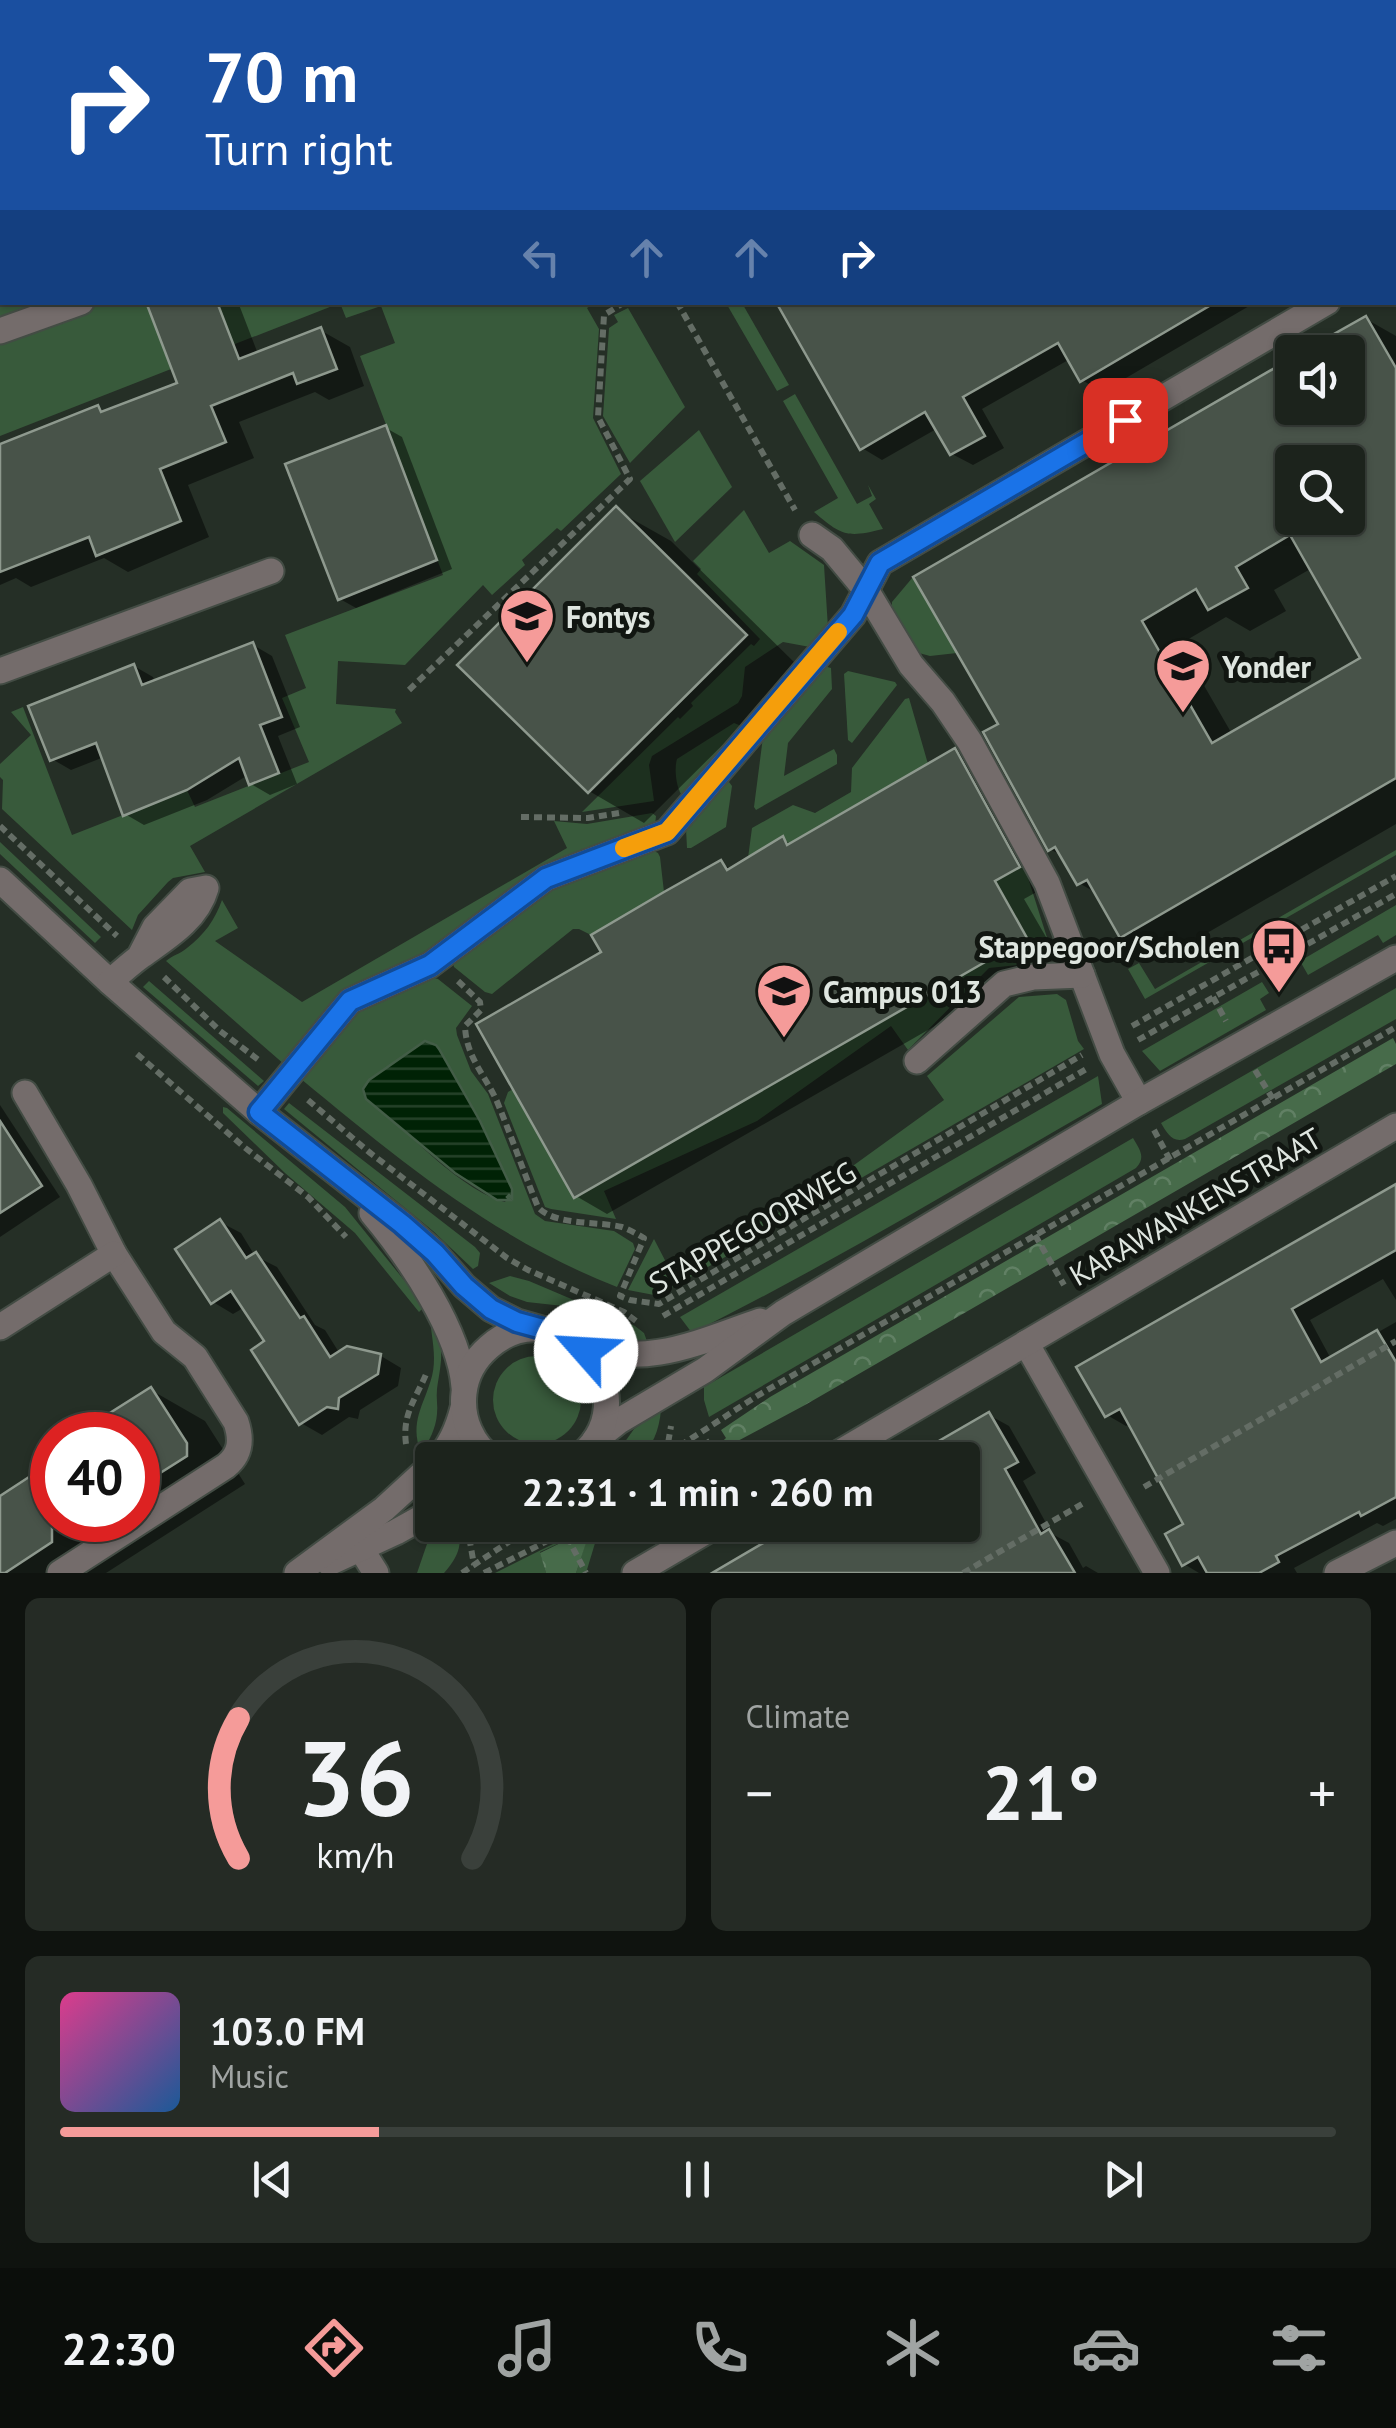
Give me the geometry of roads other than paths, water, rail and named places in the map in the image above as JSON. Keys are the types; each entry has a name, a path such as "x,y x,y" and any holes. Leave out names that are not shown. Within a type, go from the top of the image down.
{"street":[{"path":"0,331 72,305"},
{"path":"259,1112 350,1001 436,960 546,878 667,832 853,615 880,563 1323,305"},
{"path":"812,534 832,550 866,590 911,664 970,742 1047,883 1110,1047 1139,1102"},
{"path":"0,672 271,571"},
{"path":"0,880 259,1112 424,1243 491,1309 605,1353 644,1355 684,1346 783,1312"},
{"path":"110,982 140,956"},
{"path":"596,1440 620,1421 706,1370 783,1312 1139,1102 1396,958"},
{"path":"916,1061 1004,984 1033,977 1082,975"},
{"path":"25,1093 114,1254 164,1332 194,1357 240,1434 236,1458 226,1466 60,1573"},
{"name":"KARAWANKENSTRAAT","path":"857,1442 1396,1126"},
{"path":"346,1182 388,1231 448,1328 460,1358 467,1425 475,1442"},
{"path":"0,1326 114,1254"},
{"path":"450,1442 468,1373 477,1359 500,1338 546,1330"},
{"path":"574,1341 596,1363 606,1393 603,1424 596,1440"},
{"path":"1026,1342 1156,1573"},
{"path":"306,1573 357,1542 415,1483"},
{"path":"298,1573 357,1542 415,1519"},
{"path":"357,1542 376,1573"},
{"path":"635,1573 687,1542"},
{"path":"1337,1573 1396,1543"}],"place":[{"name":"Fontys","path":"527,665"},
{"name":"Yonder","path":"1183,715"},
{"name":"Stappegoor/Scholen","path":"1279,995"},
{"name":"Campus 013","path":"784,1040"}]}
